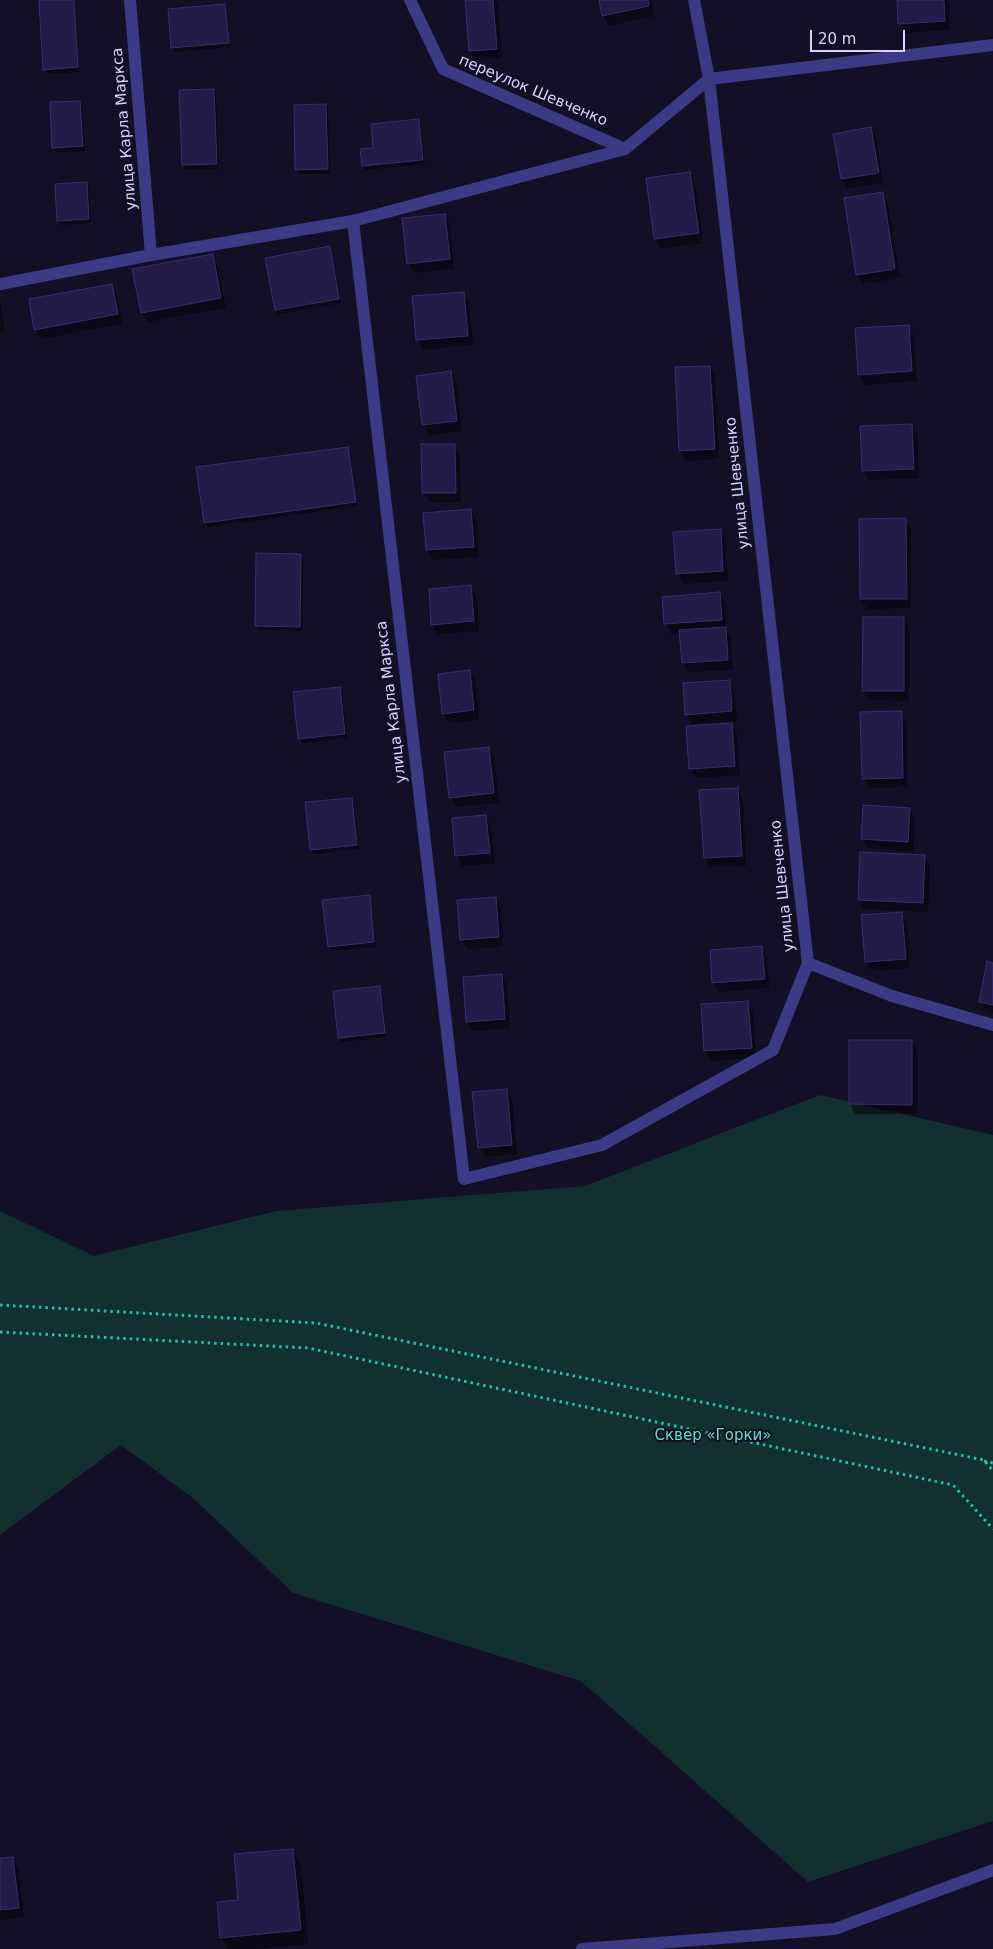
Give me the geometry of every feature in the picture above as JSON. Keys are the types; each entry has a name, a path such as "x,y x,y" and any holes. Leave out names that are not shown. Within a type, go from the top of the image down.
{"street":[{"name":"улица Карла Маркса","path":"130,0 151,255"},
{"name":"переулок Шевченко","path":"410,0 442,69 625,149"},
{"name":"улица Шевченко","path":"694,0 709,79 808,964"},
{"path":"0,284 151,255 354,221 625,149 709,79 993,45"},
{"name":"улица Карла Маркса","path":"354,221 464,1179 602,1145 773,1050 808,964"},
{"path":"808,964 892,996 993,1025"},
{"path":"582,1949 835,1929 993,1870"}],"path":[{"path":"0,1305 316,1324 993,1463"},
{"path":"0,1332 308,1348 953,1484 993,1529"},
{"path":"984,1460 993,1471"}],"green space":[{"name":"Сквер «Горки»","path":"820,1095 993,1135 993,1821 808,1882 581,1681 293,1593 194,1499 121,1445 0,1535 0,1211 94,1256 276,1211 585,1186"}],"building":[{"path":"39,0 74,0 78,67 43,70"},
{"path":"465,0 493,0 497,49 469,51"},
{"path":"599,0 648,0 649,6 602,16"},
{"path":"897,0 944,0 945,21 898,24"},
{"path":"225,4 229,43 171,48 168,9"},
{"path":"214,89 217,164 182,165 179,90"},
{"path":"80,101 83,146 52,148 50,102"},
{"path":"326,104 328,169 295,170 294,105"},
{"path":"419,119 423,160 362,166 360,149 373,148 371,124"},
{"path":"871,127 879,173 841,179 833,134"},
{"path":"690,172 699,233 654,239 646,178"},
{"path":"87,182 89,219 57,221 55,184"},
{"path":"883,192 895,269 856,275 844,198"},
{"path":"445,214 450,259 407,264 402,218"},
{"path":"330,246 339,299 275,310 265,258"},
{"path":"213,254 221,298 141,313 132,269"},
{"path":"112,284 118,314 34,330 29,299"},
{"path":"464,292 468,336 416,340 412,296"},
{"path":"909,325 912,371 858,375 855,328"},
{"path":"710,366 715,449 679,451 675,367"},
{"path":"451,371 457,421 422,425 416,376"},
{"path":"912,424 914,469 862,471 860,426"},
{"path":"421,444 455,444 456,493 422,493"},
{"path":"348,447 356,502 204,523 196,467"},
{"path":"471,509 474,547 426,550 423,513"},
{"path":"906,518 907,599 860,599 859,519"},
{"path":"721,529 723,571 676,574 673,532"},
{"path":"256,553 301,554 300,627 255,626"},
{"path":"471,585 474,621 431,625 429,589"},
{"path":"720,592 722,620 664,624 662,597"},
{"path":"863,617 904,617 904,691 862,691"},
{"path":"726,627 728,660 682,663 679,630"},
{"path":"470,670 474,710 442,714 438,674"},
{"path":"730,680 732,711 685,715 683,683"},
{"path":"340,687 345,734 298,739 293,692"},
{"path":"902,711 903,778 862,779 860,712"},
{"path":"732,723 735,766 689,769 686,726"},
{"path":"489,747 494,793 449,798 444,752"},
{"path":"738,788 742,856 704,858 699,790"},
{"path":"352,798 357,845 310,850 305,802"},
{"path":"863,805 910,808 908,842 861,839"},
{"path":"486,815 490,853 455,856 452,818"},
{"path":"860,852 925,855 923,903 858,900"},
{"path":"370,895 374,942 328,947 322,900"},
{"path":"496,897 499,937 460,940 457,900"},
{"path":"902,912 906,959 865,962 861,915"},
{"path":"762,946 765,979 712,983 710,950"},
{"path":"987,961 993,963 993,1005 979,1002"},
{"path":"502,974 505,1019 466,1022 463,977"},
{"path":"380,986 385,1033 338,1038 333,991"},
{"path":"748,1001 752,1048 704,1051 701,1004"},
{"path":"849,1040 912,1040 912,1105 849,1104"},
{"path":"507,1089 512,1145 478,1148 472,1092"},
{"path":"293,1849 301,1930 220,1938 217,1902 238,1900 234,1854"},
{"path":"13,1857 19,1908 0,1910 0,1858"}]}
